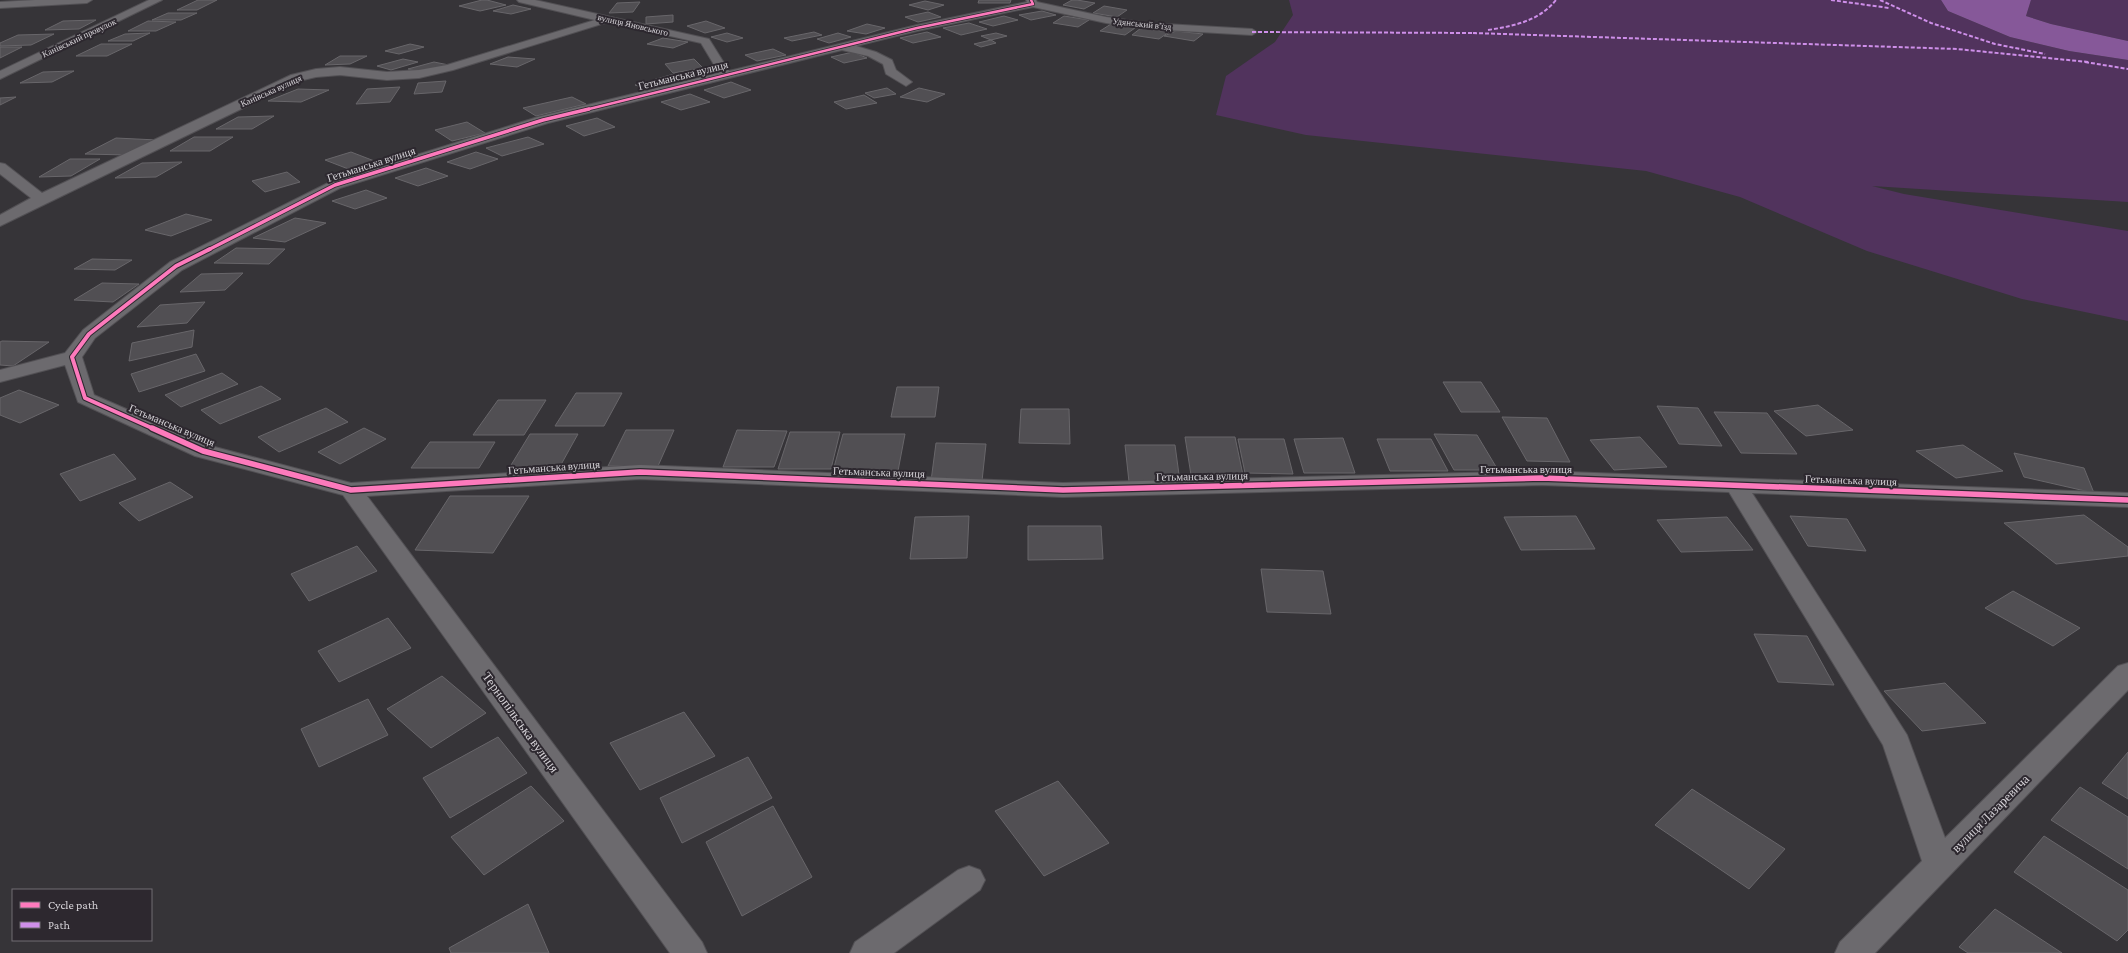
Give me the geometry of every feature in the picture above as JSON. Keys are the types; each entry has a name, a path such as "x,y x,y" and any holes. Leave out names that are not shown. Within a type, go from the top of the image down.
{"street":[{"path":"0,5 87,0"},
{"name":"Канівський провулок","path":"0,75 157,0"},
{"path":"524,0 571,1"},
{"name":"вулиця Яновського","path":"524,0 705,41 726,75"},
{"name":"Удянський в’їзд","path":"1032,2 1106,20 1148,26 1252,32"},
{"name":"Гетьманська вулиця","path":"1032,2 842,46 543,120 335,185 176,266 89,334 72,357 85,398 203,451 351,490 640,472 1063,490 1542,478 2128,500"},
{"path":"596,6 604,18"},
{"name":"Канівська вулиця","path":"0,221 41,199 295,78 316,73 340,71 387,76 419,74 449,68 604,18"},
{"path":"842,46 872,54 888,62 890,72 906,82"},
{"path":"0,167 41,199"},
{"path":"0,376 72,357"},
{"path":"1736,485 1897,743 1939,864"},
{"name":"Тернопільська вулиця","path":"351,490 690,953"},
{"name":"вулиця Лазаревича","path":"1852,953 2128,673"},
{"path":"867,953 969,880"}],"shaded area":[{"path":"1289,0 1941,0 1948,11 2010,37 2069,51 2128,60 2128,202 1872,186 1904,194 2128,231 2128,321 2022,299 1867,251 1740,197 1646,171 1306,135 1216,115 1226,76 1275,42 1293,15"},
{"path":"1941,0 2031,0 2026,16 2051,24 2128,41 2128,60 2069,51 2010,37 1948,11"},
{"path":"2031,0 2128,0 2128,41 2051,24 2026,16"}],"building":[{"path":"198,0 217,0 197,10 177,10"},
{"path":"482,0 506,5 480,11 459,6"},
{"path":"979,0 1011,0 1010,3 978,3"},
{"path":"1072,0 1095,3 1084,9 1063,5"},
{"path":"925,1 944,5 928,10 909,5"},
{"path":"640,2 633,12 609,13 617,3"},
{"path":"513,5 531,9 511,14 493,11"},
{"path":"1104,6 1127,10 1117,17 1093,13"},
{"path":"1042,11 1056,15 1031,20 1019,15"},
{"path":"928,12 941,17 918,22 905,17"},
{"path":"168,13 197,13 181,20 152,20"},
{"path":"673,15 673,22 646,24 646,17"},
{"path":"1004,16 1018,20 993,26 979,22"},
{"path":"1064,16 1089,20 1078,27 1053,23"},
{"path":"96,20 79,29 45,30 63,21"},
{"path":"148,21 176,22 156,31 128,31"},
{"path":"706,21 725,28 705,33 687,26"},
{"path":"969,23 987,29 961,35 943,28"},
{"path":"867,24 885,28 866,34 847,31"},
{"path":"1111,24 1135,28 1125,35 1100,31"},
{"path":"1141,28 1169,32 1159,39 1132,35"},
{"path":"1176,31 1203,34 1194,41 1164,36"},
{"path":"814,32 822,35 792,41 784,38"},
{"path":"927,32 941,37 913,43 900,38"},
{"path":"150,33 133,41 108,41 125,34"},
{"path":"727,33 743,38 727,42 711,37"},
{"path":"838,33 851,37 829,43 817,39"},
{"path":"996,33 1007,36 991,40 981,36"},
{"path":"54,34 31,45 0,46 0,43 18,35"},
{"path":"663,38 688,42 673,48 647,44"},
{"path":"991,40 996,43 981,47 974,44"},
{"path":"101,44 132,44 107,56 76,56"},
{"path":"410,44 424,47 399,54 385,51"},
{"path":"0,47 22,47 0,58"},
{"path":"773,49 786,55 757,61 745,55"},
{"path":"853,52 867,58 844,63 831,57"},
{"path":"340,56 367,56 350,64 325,65"},
{"path":"508,57 535,59 517,67 490,64"},
{"path":"403,59 418,62 391,70 377,66"},
{"path":"694,59 703,68 673,73 665,64"},
{"path":"434,62 449,65 424,73 408,69"},
{"path":"74,71 52,82 20,83 43,72"},
{"path":"674,74 689,80 649,90 635,85"},
{"path":"446,81 442,92 414,94 418,83"},
{"path":"731,82 751,90 724,98 704,90"},
{"path":"400,87 390,102 356,104 367,89"},
{"path":"887,88 896,94 874,98 865,93"},
{"path":"919,88 945,94 927,102 900,97"},
{"path":"298,89 329,90 301,102 268,101"},
{"path":"690,94 710,102 681,110 661,102"},
{"path":"864,95 877,103 846,109 834,102"},
{"path":"16,97 0,105 0,98"},
{"path":"572,97 586,104 536,116 523,108"},
{"path":"274,116 252,129 216,129 238,117"},
{"path":"597,118 615,127 584,136 566,126"},
{"path":"467,122 485,133 452,141 435,130"},
{"path":"194,137 233,137 210,151 170,151"},
{"path":"528,137 544,144 502,156 486,148"},
{"path":"116,138 157,140 127,155 85,154"},
{"path":"351,152 377,162 351,170 325,160"},
{"path":"476,152 498,159 470,169 447,162"},
{"path":"70,159 100,159 71,176 39,177"},
{"path":"182,162 156,177 115,178 142,163"},
{"path":"426,168 448,176 418,186 395,178"},
{"path":"287,172 300,182 265,192 252,181"},
{"path":"366,190 387,198 355,209 332,201"},
{"path":"186,214 212,220 171,236 145,230"},
{"path":"295,218 326,223 285,242 253,238"},
{"path":"236,248 285,249 269,264 214,263"},
{"path":"92,259 132,260 115,270 74,269"},
{"path":"243,273 225,290 180,292 201,274"},
{"path":"102,283 139,284 113,302 74,300"},
{"path":"205,302 187,323 137,327 160,305"},
{"path":"194,330 192,347 129,361 132,343"},
{"path":"0,342 49,342 13,366 0,365"},
{"path":"196,354 205,371 139,392 131,374"},
{"path":"222,373 238,384 181,407 165,395"},
{"path":"1443,382 1481,382 1500,412 1461,412"},
{"path":"261,386 281,399 220,424 201,410"},
{"path":"897,387 939,387 935,417 891,417"},
{"path":"19,390 59,405 20,423 0,415 0,398"},
{"path":"576,393 622,393 604,426 555,426"},
{"path":"498,400 546,400 524,435 473,435"},
{"path":"1818,405 1853,430 1806,436 1774,411"},
{"path":"1657,406 1698,408 1722,446 1679,444"},
{"path":"326,408 348,422 279,452 258,437"},
{"path":"1021,409 1069,409 1070,444 1019,443"},
{"path":"1714,412 1767,413 1797,454 1741,453"},
{"path":"1502,417 1547,418 1570,462 1527,461"},
{"path":"364,428 386,439 340,464 318,452"},
{"path":"626,430 674,430 658,466 608,466"},
{"path":"737,430 787,431 774,467 723,467"},
{"path":"790,432 840,432 831,469 778,469"},
{"path":"530,434 578,434 558,470 508,470"},
{"path":"843,434 905,434 898,471 833,471"},
{"path":"1434,434 1477,435 1498,470 1454,470"},
{"path":"1185,437 1235,437 1243,475 1191,475"},
{"path":"1640,437 1667,467 1614,470 1590,440"},
{"path":"1343,438 1355,473 1304,473 1294,439"},
{"path":"1238,439 1284,439 1293,474 1245,473"},
{"path":"1377,439 1431,439 1448,471 1390,471"},
{"path":"430,442 495,442 479,468 411,468"},
{"path":"936,443 986,444 982,481 931,481"},
{"path":"1125,445 1175,445 1180,482 1129,482"},
{"path":"1963,445 2003,471 1956,478 1916,451"},
{"path":"2014,453 2084,468 2094,493 2024,477"},
{"path":"114,454 136,479 80,501 60,474"},
{"path":"170,482 193,497 139,521 119,503"},
{"path":"450,496 529,496 493,553 415,550"},
{"path":"2084,515 2128,547 2128,556 2056,564 2004,523"},
{"path":"969,516 967,558 910,559 915,517"},
{"path":"1576,516 1595,549 1521,550 1504,517"},
{"path":"1790,516 1847,519 1866,551 1808,546"},
{"path":"1727,517 1753,550 1681,552 1657,520"},
{"path":"1028,526 1101,526 1103,559 1028,560"},
{"path":"357,546 377,571 309,601 291,574"},
{"path":"1261,569 1323,571 1331,614 1267,612"},
{"path":"2013,591 2080,628 2053,646 1985,608"},
{"path":"388,618 411,648 339,682 318,651"},
{"path":"1754,634 1807,636 1834,685 1778,682"},
{"path":"442,676 486,713 431,748 387,709"},
{"path":"1945,683 1986,723 1922,731 1884,691"},
{"path":"368,699 388,735 319,767 301,729"},
{"path":"684,712 715,756 640,790 610,743"},
{"path":"498,737 527,773 450,818 423,778"},
{"path":"2128,752 2128,799 2102,783"},
{"path":"748,757 772,798 682,843 660,798"},
{"path":"1058,781 1109,843 1044,876 995,811"},
{"path":"531,786 564,821 484,875 451,837"},
{"path":"2080,787 2128,817 2128,869 2051,820"},
{"path":"1692,789 1785,849 1749,889 1655,825"},
{"path":"773,806 812,877 742,916 706,842"},
{"path":"2044,836 2128,890 2128,930 2117,941 2014,872"},
{"path":"528,904 549,953 451,953 449,948"},
{"path":"1995,909 2062,953 1968,953 1959,947"}],"marked path":[{"path":"1488,30 1525,22 1543,13 1556,0"},
{"path":"1831,0 1889,8"},
{"path":"1880,0 1931,23 1995,44 2045,54"},
{"path":"1252,32 1476,33"},
{"path":"1473,33 1957,49 2088,62"},
{"path":"2085,62 2128,69"}],"cycle path":[{"path":"1031,0 1033,4 917,28 543,120 335,185 176,266 89,334 72,357 85,398 203,451 351,490 640,472 1063,490 1542,478 2128,500"}]}
